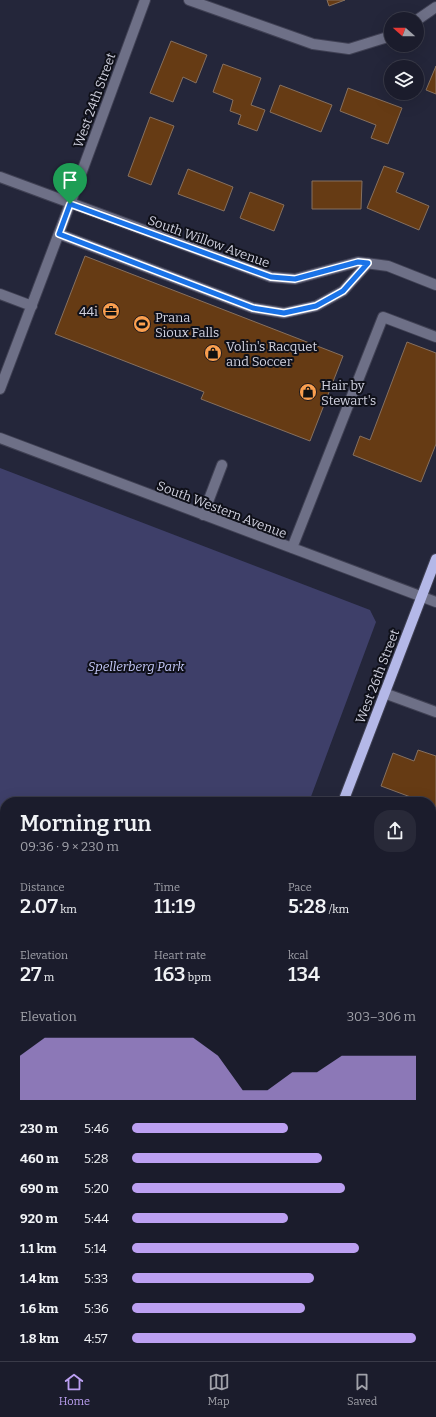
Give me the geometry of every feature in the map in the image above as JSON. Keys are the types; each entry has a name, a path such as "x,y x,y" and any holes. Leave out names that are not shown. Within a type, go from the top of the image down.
{"main road":[{"name":"West 26th Street","path":"345,797 436,559"}],"street":[{"name":"West 24th Street","path":"0,389 145,0"},
{"path":"190,0 313,44 349,48 384,38"},
{"path":"424,16 436,8"},
{"name":"South Willow Avenue","path":"0,177 271,277 295,279 358,262 388,266 436,286"},
{"path":"59,234 253,308 284,313 316,306 343,291 368,263"},
{"path":"0,294 32,306"},
{"path":"292,548 383,317 436,337"},
{"name":"South Western Avenue","path":"0,438 203,516 436,602"},
{"path":"203,516 222,465"},
{"path":"384,693 436,712"}],"green space":[{"name":"Spellerberg Park","path":"0,468 370,610 376,622 311,797 0,797"}],"building":[{"path":"327,0 345,0 329,6"},
{"path":"171,41 207,55 196,83 183,77 173,102 150,93"},
{"path":"223,64 261,78 251,105 265,110 257,131 238,124 241,115 230,111 233,100 213,92"},
{"path":"436,66 436,94 426,90"},
{"path":"280,85 332,105 321,132 270,112"},
{"path":"348,88 402,108 388,144 371,138 376,125 340,111"},
{"path":"150,117 174,126 151,185 128,176"},
{"path":"384,166 404,173 396,192 429,206 419,230 367,208"},
{"path":"188,169 233,187 224,211 178,194"},
{"path":"312,181 362,181 361,209 312,209"},
{"path":"250,192 284,205 274,231 240,218"},
{"path":"85,256 343,356 310,441 201,399 204,392 55,334"},
{"path":"407,342 436,353 436,444 421,482 353,455 360,436 370,440"},
{"path":"418,750 436,756 436,797 411,797 381,786 393,753 414,761"}],"place":[{"name":"44i","path":"111,311"},
{"name":"Prana Sioux Falls","path":"142,324"},
{"name":"Volin's Racquet and Soccer","path":"213,353"},
{"name":"Hair by Stewart's","path":"308,392"}],"route":[{"path":"70,204 271,277 295,279 358,262 368,263 343,291 316,306 284,313 253,308 59,234 70,204"}]}
